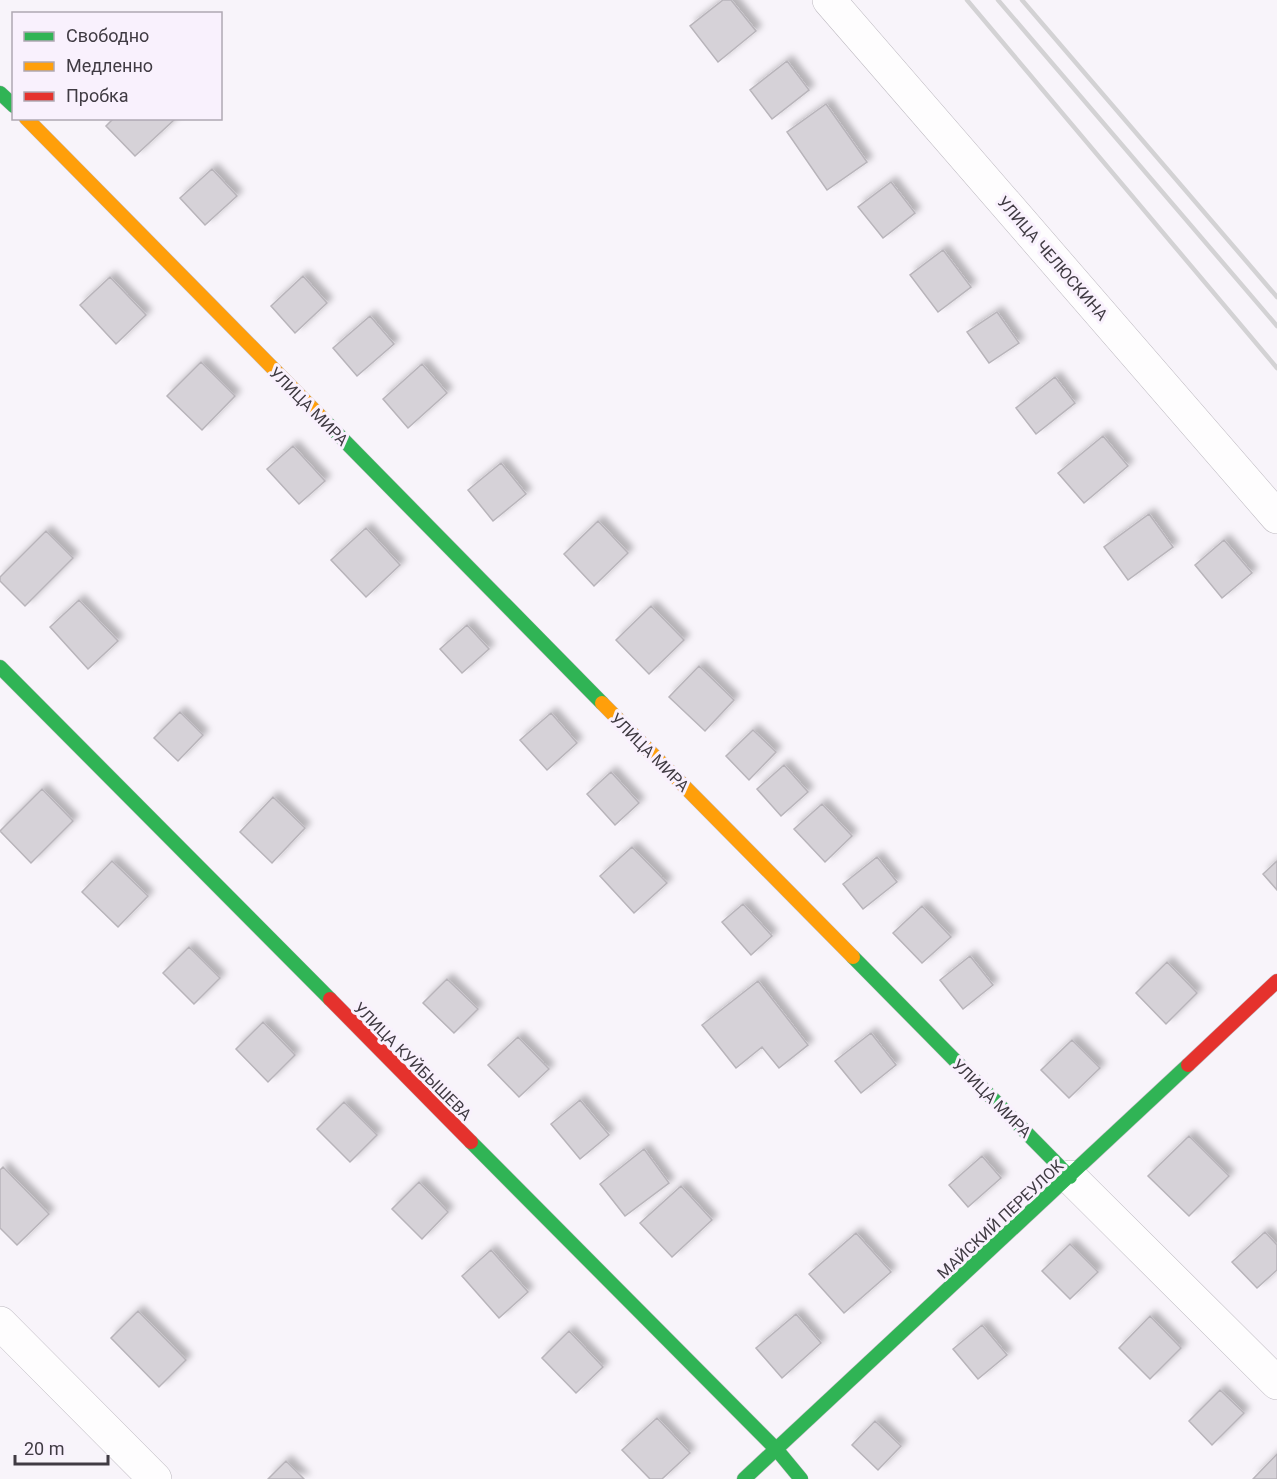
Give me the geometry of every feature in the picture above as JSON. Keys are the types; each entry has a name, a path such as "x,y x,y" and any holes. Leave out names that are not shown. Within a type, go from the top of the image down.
{"street":[{"name":"УЛИЦА ЧЕЛЮСКИНА","path":"829,0 1277,517"},
{"path":"0,93 12,104"},
{"name":"УЛИЦА МИРА","path":"28,120 1070,1177 1277,1383"},
{"name":"УЛИЦА КУЙБЫШЕВА","path":"0,667 777,1450 801,1479"},
{"name":"МАЙСКИЙ ПЕРЕУЛОК","path":"744,1479 1070,1177 1277,981"},
{"path":"0,1323 154,1479"}],"building":[{"path":"723,0 731,0 756,31 718,62 690,26"},
{"path":"787,61 809,90 772,119 750,90"},
{"path":"826,104 867,162 827,190 787,132"},
{"path":"112,120 174,120 135,156 106,126"},
{"path":"212,169 237,196 205,225 180,198"},
{"path":"891,182 915,213 883,238 858,207"},
{"path":"943,250 971,287 938,312 910,275"},
{"path":"303,276 327,303 295,333 271,306"},
{"path":"110,277 146,315 116,344 80,305"},
{"path":"997,312 1019,343 989,363 967,332"},
{"path":"370,316 394,344 357,376 333,348"},
{"path":"201,362 235,396 202,430 167,396"},
{"path":"422,364 447,393 408,428 383,399"},
{"path":"1055,377 1075,403 1036,434 1016,408"},
{"path":"1103,436 1128,466 1084,503 1058,473"},
{"path":"293,446 325,481 299,504 267,469"},
{"path":"501,463 526,494 493,521 468,490"},
{"path":"1149,514 1173,547 1128,580 1104,547"},
{"path":"598,521 628,553 594,586 564,554"},
{"path":"366,528 400,565 366,597 331,560"},
{"path":"46,531 73,558 25,606 0,581 0,577"},
{"path":"1224,540 1252,573 1222,598 1195,565"},
{"path":"79,600 118,641 88,669 50,627"},
{"path":"651,606 684,640 649,674 616,640"},
{"path":"467,625 489,649 462,673 440,649"},
{"path":"699,666 734,700 705,731 669,697"},
{"path":"180,712 203,735 178,761 154,738"},
{"path":"551,713 577,743 547,770 520,740"},
{"path":"753,730 776,752 749,780 726,756"},
{"path":"784,765 808,792 781,816 757,789"},
{"path":"611,772 639,803 615,825 587,794"},
{"path":"42,789 73,821 31,863 0,831"},
{"path":"273,797 305,828 272,863 240,832"},
{"path":"822,804 852,836 825,862 794,829"},
{"path":"632,847 667,883 634,913 600,876"},
{"path":"877,857 897,882 863,909 843,884"},
{"path":"112,861 148,896 118,927 82,892"},
{"path":"1277,861 1277,890 1263,874"},
{"path":"743,904 772,936 751,955 722,922"},
{"path":"922,906 951,937 922,963 893,933"},
{"path":"189,947 220,978 194,1004 163,973"},
{"path":"970,956 993,985 963,1009 940,980"},
{"path":"1167,962 1197,993 1166,1024 1136,993"},
{"path":"447,979 478,1009 454,1033 423,1003"},
{"path":"758,981 808,1045 779,1068 762,1047 736,1068 702,1025"},
{"path":"263,1022 295,1055 268,1082 236,1049"},
{"path":"871,1033 896,1065 861,1093 835,1061"},
{"path":"518,1037 549,1069 519,1097 488,1065"},
{"path":"1072,1040 1100,1068 1069,1098 1041,1070"},
{"path":"580,1100 609,1135 580,1159 551,1124"},
{"path":"344,1102 377,1135 350,1162 317,1129"},
{"path":"1189,1136 1229,1176 1189,1216 1148,1176"},
{"path":"644,1149 669,1183 625,1216 600,1184"},
{"path":"982,1156 1001,1178 968,1207 949,1185"},
{"path":"3,1167 49,1214 17,1245 0,1228 0,1170"},
{"path":"419,1182 448,1212 422,1239 392,1209"},
{"path":"681,1186 712,1220 672,1257 640,1223"},
{"path":"1265,1232 1277,1245 1277,1270 1257,1288 1232,1262"},
{"path":"856,1233 891,1272 844,1313 809,1274"},
{"path":"1070,1244 1098,1272 1070,1299 1042,1271"},
{"path":"491,1250 528,1292 499,1318 462,1276"},
{"path":"138,1311 186,1360 159,1387 111,1338"},
{"path":"796,1314 821,1343 782,1378 756,1348"},
{"path":"1150,1316 1181,1348 1150,1379 1119,1348"},
{"path":"982,1325 1007,1355 978,1379 953,1349"},
{"path":"569,1331 603,1367 576,1393 542,1358"},
{"path":"1220,1390 1244,1413 1212,1445 1189,1421"},
{"path":"657,1418 690,1453 662,1479 650,1479 622,1450"},
{"path":"875,1421 901,1446 878,1470 852,1445"},
{"path":"1277,1454 1277,1479 1253,1479"},
{"path":"286,1461 304,1479 268,1479"}],"railway":[{"path":"967,0 1277,368"},
{"path":"998,0 1277,326"},
{"path":"1022,0 1277,297"}],"traffic: fast":[{"path":"0,93 12,104"},
{"path":"321,417 602,703"},
{"path":"0,667 330,999"},
{"path":"853,957 1070,1177"},
{"path":"744,1479 1188,1065"},
{"path":"471,1142 777,1450 801,1479"}],"traffic: slow":[{"path":"28,120 321,417"},
{"path":"602,703 853,957"}],"traffic: jam":[{"path":"1188,1065 1277,981"},
{"path":"330,999 471,1142"}]}
